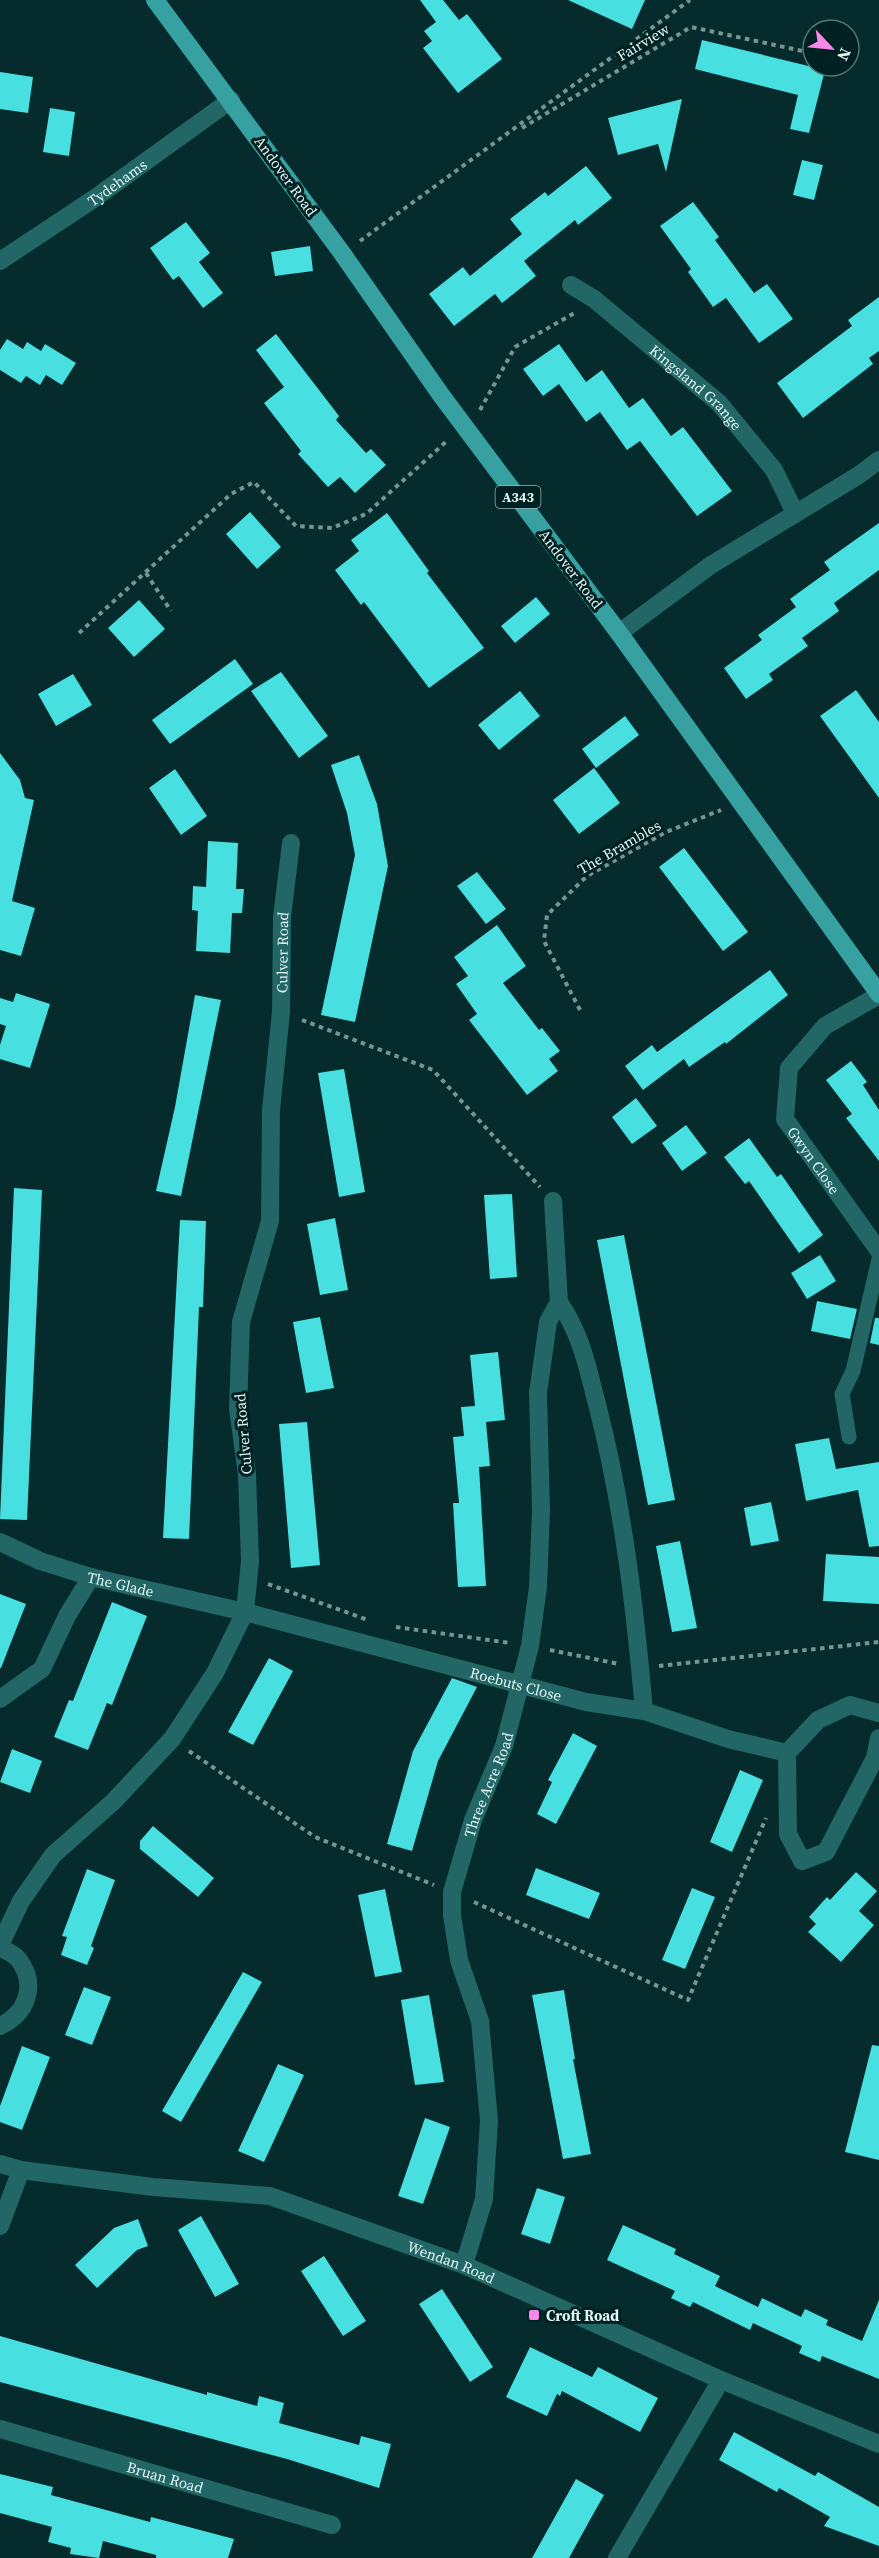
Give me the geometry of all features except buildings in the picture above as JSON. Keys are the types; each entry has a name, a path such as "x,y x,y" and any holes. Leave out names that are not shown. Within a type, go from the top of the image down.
{"main road":[{"name":"Andover Road","path":"155,0 231,100 465,426 619,633 879,995"}],"street":[{"name":"Tydehams","path":"0,261 95,198 231,100"},
{"name":"Kingsland Grange","path":"571,285 594,299 719,404 774,470 795,513"},
{"path":"619,633 711,565 860,475 879,460"},
{"name":"Culver Road","path":"0,2026 15,2019 27,2001 28,1978 18,1958 0,1946 21,1901 53,1856 113,1802 171,1739 215,1673 245,1612 249,1577 247,1474 238,1409 241,1322 270,1221 271,1110 282,1012 282,917 291,843"},
{"name":"Gwyn Close","path":"879,995 825,1026 789,1068 785,1119 879,1251"},
{"name":"Three Acre Road","path":"553,1201 559,1302 575,1326 613,1466 632,1586 644,1711"},
{"name":"Three Acre Road","path":"464,2265 484,2199 489,2121 480,2021 459,1960 452,1915 452,1892 473,1820 504,1746 530,1646 538,1587 541,1522 538,1393 548,1322 559,1302"},
{"name":"The Glade","path":"0,1542 40,1561 92,1577 245,1612"},
{"path":"0,1699 42,1669 67,1616 92,1577"},
{"name":"Roebuts Close","path":"245,1612 586,1702 644,1711 728,1739 787,1753"},
{"path":"879,1713 850,1705 818,1720 787,1753 788,1834 802,1861 826,1852 875,1758 879,1738"},
{"name":"Wendan Road","path":"0,2164 21,2170 153,2187 270,2196 464,2265 721,2380 879,2445"},
{"path":"0,2226 21,2170"},
{"path":"617,2558 721,2380"},
{"name":"Bruan Road","path":"0,2429 332,2525"}],"lane":[{"path":"849,1437 842,1394 853,1371 879,1259"}],"path":[{"path":"342,253 690,0"},
{"name":"Fairview","path":"500,140 691,27 801,51"},
{"path":"479,411 515,347 543,333 594,299"},
{"path":"78,633 231,494 254,482 296,526 332,528 366,514 465,426"},
{"path":"146,573 171,610"},
{"name":"The Brambles","path":"580,1010 544,941 547,915 587,876 666,832 707,818 740,800"},
{"path":"282,1012 433,1070 553,1201"},
{"path":"249,1577 373,1622"},
{"path":"384,1625 530,1646 640,1668 879,1642"},
{"path":"171,1739 315,1837 452,1892 688,2000 770,1808"}],"place":[{"name":"Croft Road","path":"534,2315"}]}
